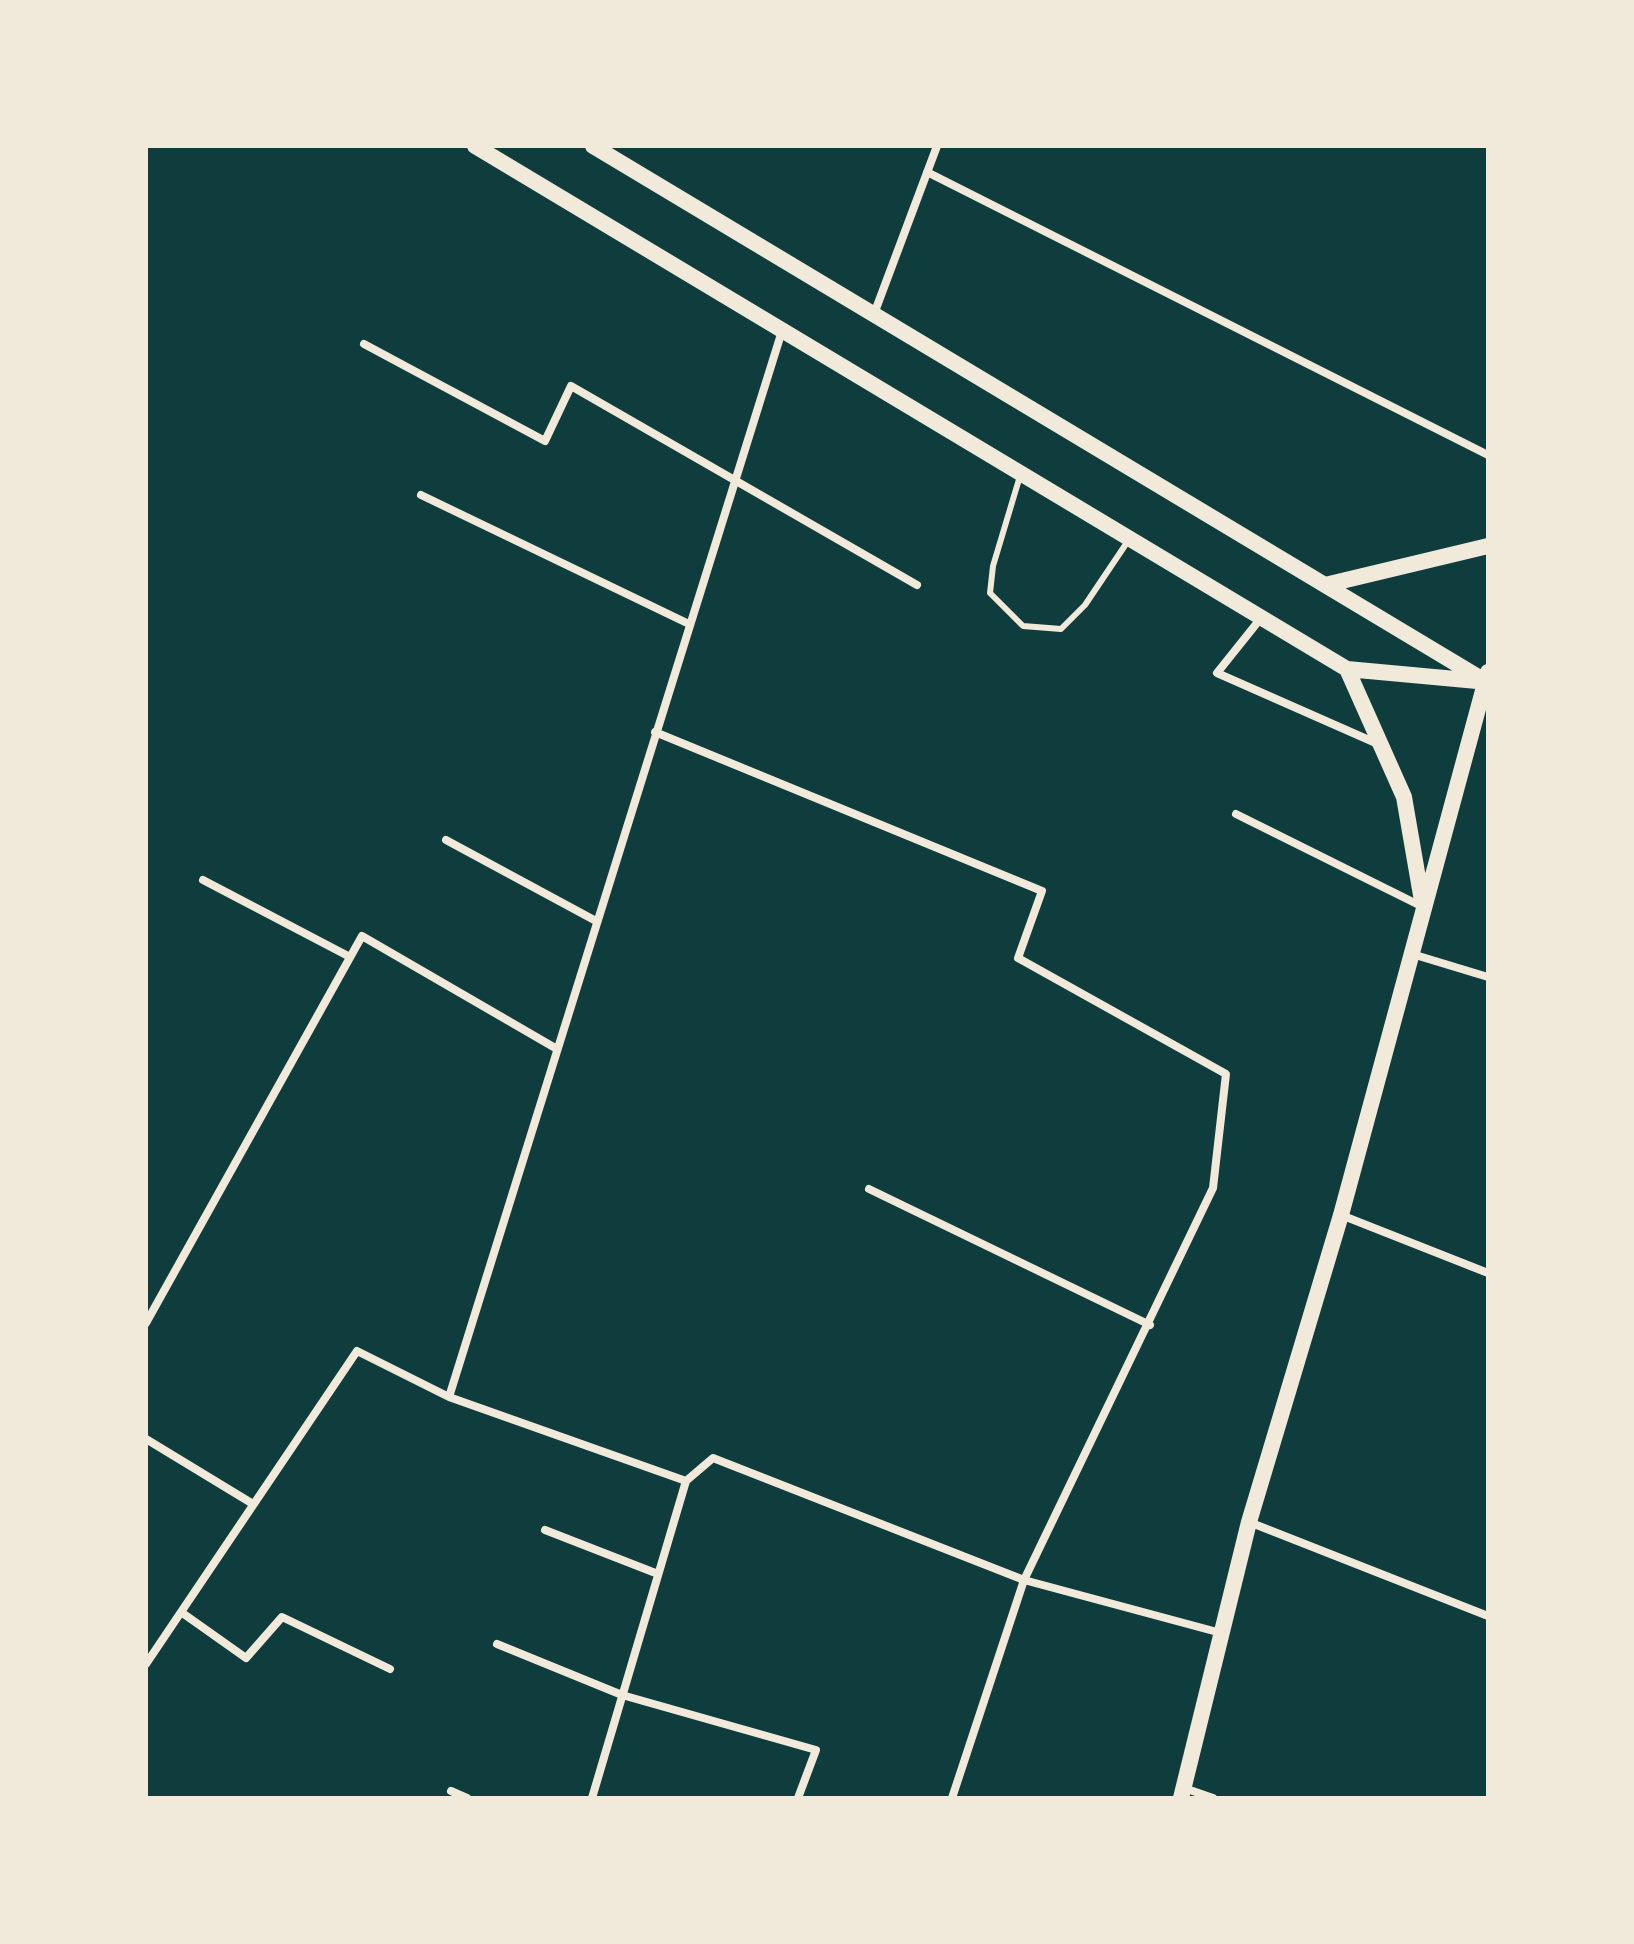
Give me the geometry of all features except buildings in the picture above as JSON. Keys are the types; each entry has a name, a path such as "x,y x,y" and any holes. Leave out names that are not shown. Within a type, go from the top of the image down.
{"main road":[{"path":"475,146 1347,669 1487,678"},
{"path":"593,146 1325,585 1487,678"},
{"path":"1325,585 1488,546"},
{"path":"1347,669 1404,797 1422,907"},
{"path":"1183,1793 1249,1522 1341,1215 1422,907 1487,678"}],"street":[{"path":"874,315 937,146"},
{"path":"927,172 1488,455"},
{"path":"449,1397 782,330"},
{"path":"364,344 545,441 571,386 917,585"},
{"path":"421,495 689,624"},
{"path":"1262,617 1217,673 1383,746"},
{"path":"655,732 1042,891 1018,958 1226,1074 1213,1188 1150,1325 1024,1580 952,1798"},
{"path":"1236,814 1422,907"},
{"path":"446,840 596,921"},
{"path":"203,880 350,957"},
{"path":"146,1323 362,936 557,1049"},
{"path":"1412,953 1488,977"},
{"path":"869,1189 1150,1325"},
{"path":"1341,1215 1488,1273"},
{"path":"146,1664 357,1351 449,1397 686,1481"},
{"path":"146,1439 253,1504"},
{"path":"592,1798 686,1481 713,1458 1024,1580 1222,1634"},
{"path":"1249,1522 1488,1616"},
{"path":"545,1530 658,1574"},
{"path":"181,1612 246,1658 282,1617 390,1669"},
{"path":"497,1644 622,1695 816,1750 798,1798"},
{"path":"451,1791 467,1798"},
{"path":"1183,1793 1213,1798"}],"lane":[{"path":"1021,473 993,566 990,593 1023,626 1061,629 1094,593 1130,538"}]}
